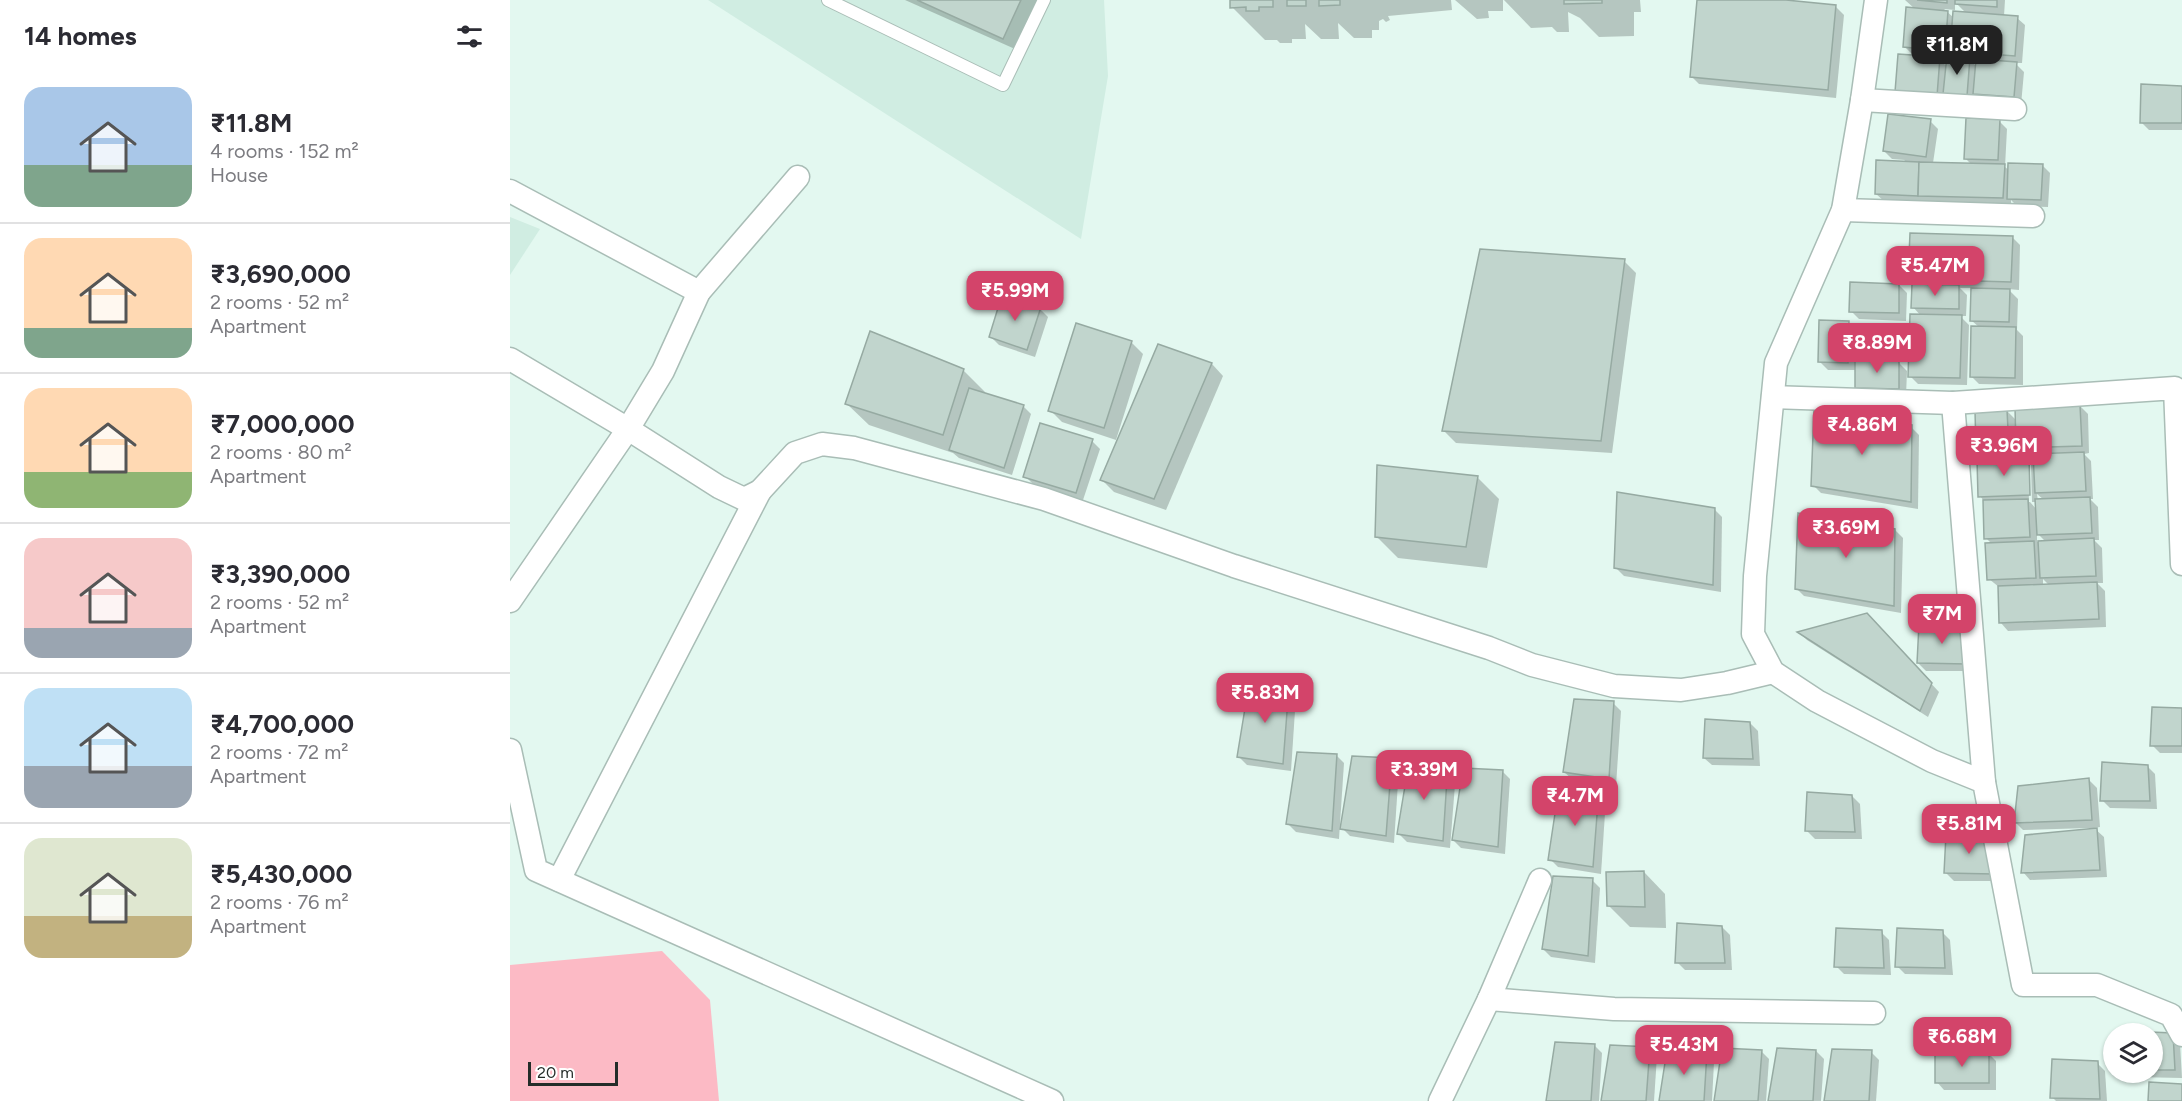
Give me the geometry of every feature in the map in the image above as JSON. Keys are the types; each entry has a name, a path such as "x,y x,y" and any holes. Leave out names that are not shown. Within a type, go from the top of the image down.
{"street":[{"path":"1876,0 1843,210 1776,363 1755,576 1753,634 1773,672 1817,701 1932,761 1984,782"},
{"path":"1862,100 2015,109"},
{"path":"510,601 628,429 663,371 699,292 798,177"},
{"path":"510,191 699,292"},
{"path":"1843,210 2033,216"},
{"path":"510,359 628,429 719,487 744,499 760,491"},
{"path":"1773,397 1953,403 2175,388 2182,564"},
{"path":"1953,403 1984,782 2022,985 2097,985 2171,1015 2182,1035"},
{"path":"558,880 760,491 795,453 822,444 854,448 1044,499 1234,566 1489,648 1532,665 1614,686 1681,690 1727,683 1773,672"},
{"path":"510,750 536,870 1053,1101"},
{"path":"1440,1101 1489,999 1540,880"},
{"path":"1489,999 1614,1009 1874,1013"}],"lane":[{"path":"828,0 1003,85 1044,0"}],"shaded area":[{"path":"708,0 1104,0 1108,76 1081,239"},
{"path":"510,217 540,229 510,275"},
{"path":"662,951 710,1000 719,1101 510,1101 510,965"}],"building":[{"path":"917,0 1021,0 1003,39"},
{"path":"1230,0 1273,0 1273,7 1259,7 1259,11 1246,11 1246,7 1230,8"},
{"path":"1287,0 1306,0 1306,6 1287,6"},
{"path":"1319,0 1340,0 1340,5 1319,6"},
{"path":"1564,0 1602,0 1602,3 1564,4"},
{"path":"1697,0 1786,0 1836,5 1828,90 1690,77"},
{"path":"1917,0 1947,0 1947,3"},
{"path":"1955,0 1997,0 1997,7 1955,4"},
{"path":"1906,7 1948,11 1945,51 1903,47"},
{"path":"1953,11 2018,16 2015,56 1950,51"},
{"path":"1898,54 1940,57 1937,96 1895,92"},
{"path":"1947,55 1970,57 1967,96 1943,94"},
{"path":"1976,59 2017,62 2014,97 1973,94"},
{"path":"2141,84 2182,86 2182,123 2140,123"},
{"path":"1888,114 1931,119 1926,157 1883,151"},
{"path":"1966,118 2000,119 1998,160 1964,159"},
{"path":"1876,160 1919,162 1918,196 1875,194"},
{"path":"1919,162 2005,164 2003,198 1918,196"},
{"path":"2008,163 2043,164 2041,200 2007,199"},
{"path":"1910,233 2013,236 2011,282 1908,279"},
{"path":"1480,249 1625,259 1601,441 1442,431"},
{"path":"1850,282 1899,284 1899,313 1849,312"},
{"path":"1912,284 1959,285 1959,309 1911,308"},
{"path":"1971,288 2010,289 2009,322 1970,321"},
{"path":"1002,295 1041,307 1027,350 989,337"},
{"path":"1910,314 1962,315 1960,378 1908,377"},
{"path":"1819,320 1849,321 1848,363 1818,362"},
{"path":"1076,323 1132,341 1104,428 1048,411"},
{"path":"1971,326 2016,327 2015,378 1970,377"},
{"path":"870,331 964,369 943,435 845,404"},
{"path":"1158,344 1212,363 1154,499 1100,480"},
{"path":"1855,360 1899,361 1899,389 1855,388"},
{"path":"969,388 1024,405 1004,468 949,450"},
{"path":"2080,405 2082,446 2016,448 2015,407"},
{"path":"1814,409 1912,425 1911,502 1811,486"},
{"path":"2007,410 2009,449 1976,450 1975,411"},
{"path":"1040,423 1093,439 1076,493 1023,477"},
{"path":"2084,452 2086,491 2035,493 2033,454"},
{"path":"2029,457 2030,495 1978,497 1977,459"},
{"path":"1377,465 1478,476 1466,547 1375,537"},
{"path":"1617,492 1715,508 1713,585 1614,568"},
{"path":"2090,497 2092,533 2037,535 2035,499"},
{"path":"2028,499 2030,537 1984,539 1983,500"},
{"path":"1798,513 1895,529 1894,606 1795,589"},
{"path":"2094,538 2096,576 2040,578 2038,541"},
{"path":"2034,541 2036,578 1987,580 1985,543"},
{"path":"2097,582 2099,619 1999,623 1998,586"},
{"path":"1867,613 1932,683 1920,711 1797,632"},
{"path":"1919,624 1964,627 1967,664 1917,663"},
{"path":"1249,684 1289,686 1283,764 1237,757"},
{"path":"1574,699 1614,701 1609,779 1563,772"},
{"path":"2152,707 2182,708 2182,746 2150,746"},
{"path":"1705,719 1750,722 1753,759 1703,758"},
{"path":"1297,752 1337,754 1332,831 1286,824"},
{"path":"1352,756 1392,758 1386,836 1340,829"},
{"path":"1409,762 1448,763 1443,841 1397,834"},
{"path":"2102,762 2148,765 2150,801 2100,801"},
{"path":"1463,768 1503,770 1498,847 1452,840"},
{"path":"2089,778 2092,820 2014,823 2018,786"},
{"path":"1559,787 1599,789 1593,867 1548,860"},
{"path":"1807,792 1852,795 1855,832 1805,831"},
{"path":"2097,828 2100,870 2021,873 2025,835"},
{"path":"1946,834 1992,836 1994,874 1944,873"},
{"path":"1644,871 1645,907 1607,906 1606,872"},
{"path":"1553,876 1593,878 1588,956 1542,949"},
{"path":"1677,923 1722,926 1725,963 1675,963"},
{"path":"1836,928 1882,930 1884,968 1834,967"},
{"path":"1897,928 1943,930 1945,968 1895,967"},
{"path":"2163,1033 2173,1033 2175,1070 2163,1070"},
{"path":"1555,1042 1595,1044 1591,1101 1546,1101"},
{"path":"1610,1045 1650,1047 1646,1101 1601,1101"},
{"path":"1722,1048 1762,1050 1758,1101 1714,1101"},
{"path":"1777,1048 1816,1050 1813,1101 1768,1101"},
{"path":"1832,1049 1872,1050 1869,1101 1824,1101"},
{"path":"1667,1050 1707,1052 1704,1101 1659,1101"},
{"path":"1935,1052 1989,1052 1989,1083 1935,1083"},
{"path":"2052,1059 2098,1061 2100,1099 2050,1098"},
{"path":"2149,1083 2182,1084 2182,1101 2148,1101"}]}
